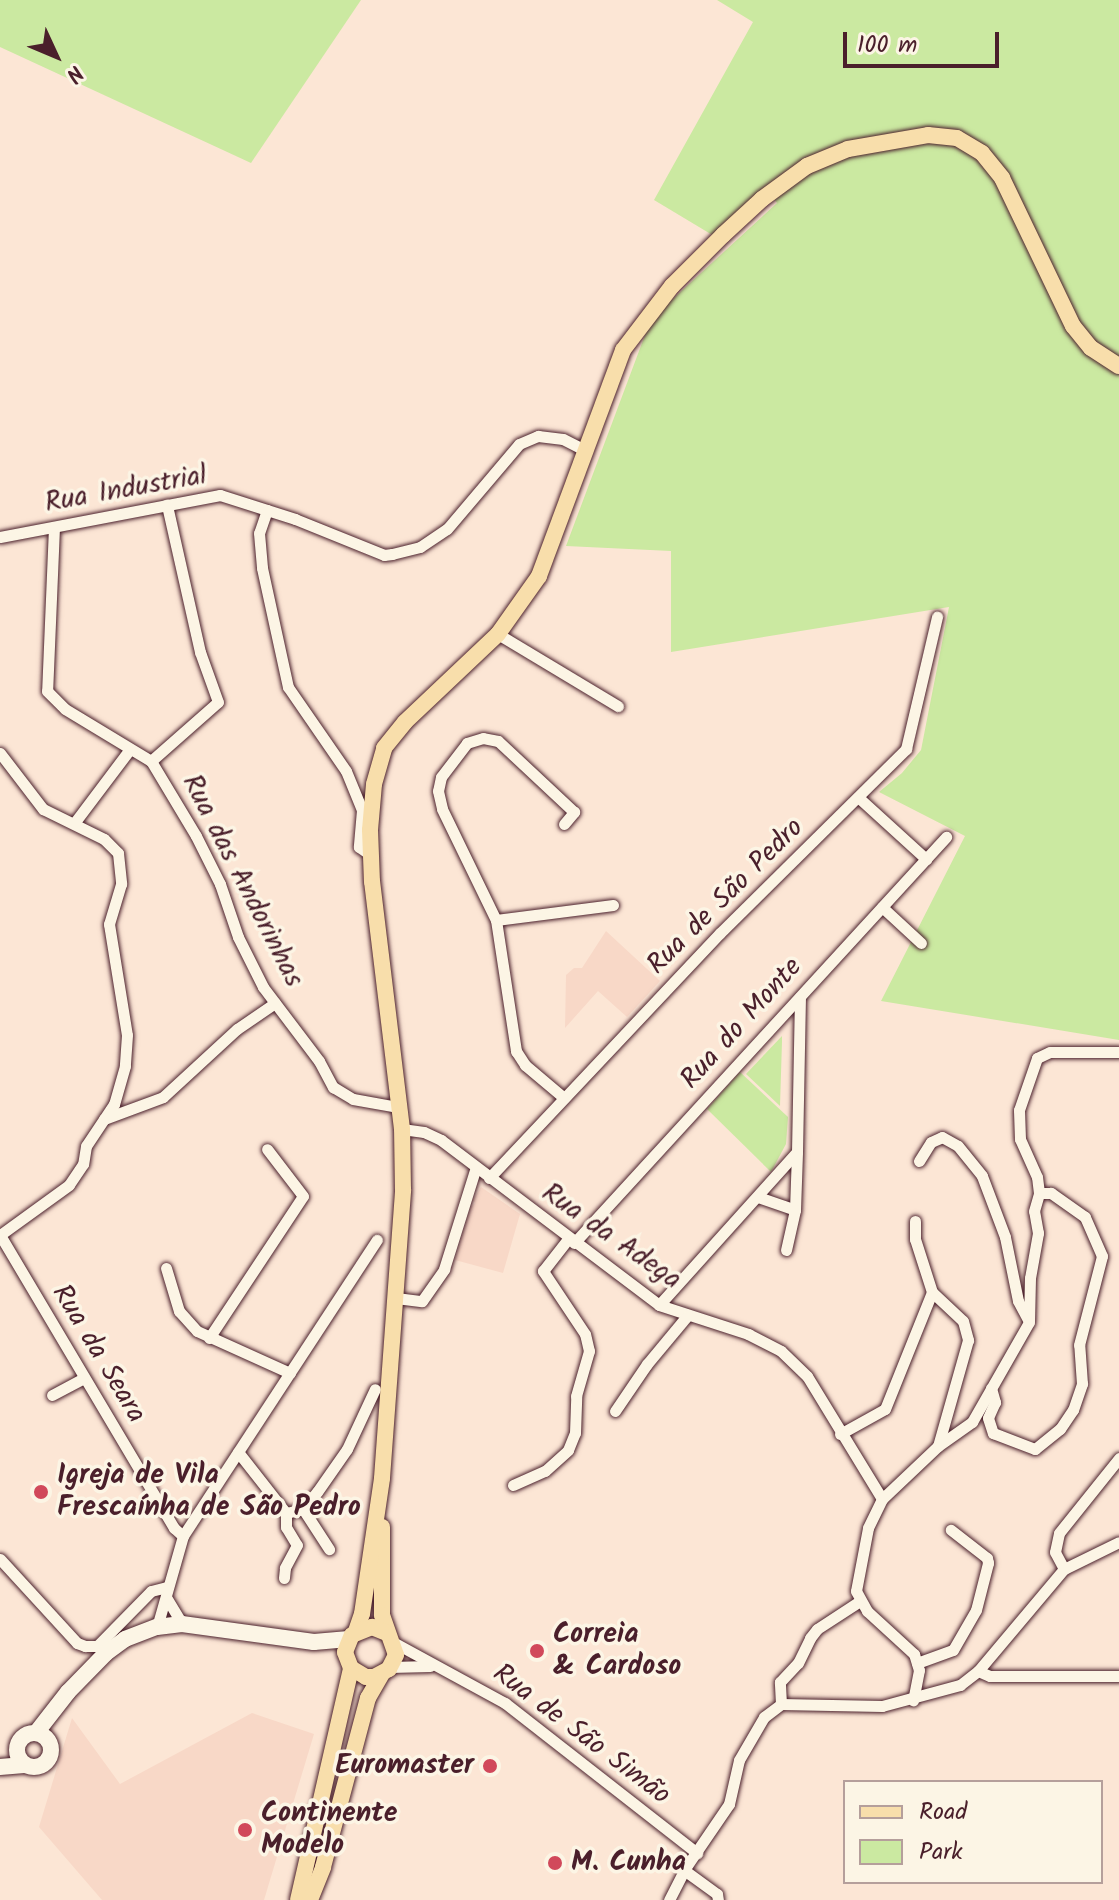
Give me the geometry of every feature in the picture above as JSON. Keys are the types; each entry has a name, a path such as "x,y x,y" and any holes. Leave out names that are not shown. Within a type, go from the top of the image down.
{"main road":[{"path":"298,1900 349,1663 352,1635 362,1614 382,1478 396,1298 403,1190 402,1129 378,945 371,855 374,784 384,748 405,722 498,634 539,576 618,359 638,326 723,235 762,199 807,166 848,149 891,138 928,135 957,138 982,153 1002,178 1073,326 1091,348 1119,366"},
{"path":"318,1900 323,1867 368,1698 396,1655 382,1615 382,1478"},
{"path":"20,1758 35,1768 46,1763 51,1753 43,1738 52,1709 106,1653 125,1639 157,1627 182,1624 314,1642 352,1635 372,1627 390,1638"},
{"path":"314,1642 366,1677 386,1670"},
{"path":"20,1758 22,1738 43,1738"},
{"path":"0,1766 20,1758"},
{"path":"290,1900 304,1867"},
{"path":"310,1900 323,1867"}],"street":[{"name":"Rua Industrial","path":"0,537 220,495 384,555 392,554 435,540 519,444 538,436 563,439 583,449"},
{"path":"151,761 218,702 200,652 167,505"},
{"path":"267,510 259,533 262,568 288,687 346,771 362,810 359,847 371,855"},
{"name":"Rua das Andorinhas","path":"54,527 47,691 65,709 151,761 196,836 220,884 238,937 275,1003 319,1061 333,1087 353,1099 398,1107"},
{"name":"Rua de São Pedro","path":"489,1178 720,933 906,749 937,617"},
{"path":"498,634 618,706"},
{"path":"564,824 574,812 498,741 483,738 467,743 441,777 438,791 442,809 496,920 516,1051 525,1065 564,1098"},
{"path":"75,822 130,749"},
{"path":"0,753 43,809 75,822 104,839 118,853 121,884 109,924 127,1035 125,1066 114,1104 86,1146 83,1164 69,1185 0,1235"},
{"path":"859,798 926,859"},
{"name":"Rua do Monte","path":"513,1485 545,1471 568,1450 575,1433 576,1396 589,1351 585,1334 543,1271 946,837"},
{"path":"496,920 613,905"},
{"path":"882,907 921,943"},
{"path":"786,1250 795,1210 800,997"},
{"path":"104,1119 163,1097 237,1029 275,1003"},
{"path":"913,1700 919,1670 914,1654 860,1601 856,1591 860,1557 868,1528 882,1499 938,1446 972,1422 1029,1322 1039,1193 1037,1177 1020,1139 1019,1124 1025,1085 1037,1058 1050,1052 1119,1052"},
{"name":"Rua da Adega","path":"402,1129 424,1132 441,1140 659,1305 748,1334 781,1351 807,1376 882,1499"},
{"path":"919,1161 931,1142 942,1137 958,1146 982,1176 1005,1237 1018,1301 1029,1322"},
{"path":"209,1338 303,1196 267,1149"},
{"path":"659,1305 797,1152"},
{"path":"396,1298 422,1301 444,1269 476,1167"},
{"path":"991,1388 995,1402 988,1418 993,1433 1035,1449 1060,1429 1073,1410 1082,1384 1079,1345 1102,1256 1085,1217 1051,1193 1039,1193"},
{"path":"758,1197 795,1210"},
{"path":"915,1221 915,1239 932,1292 963,1321 968,1340 938,1446"},
{"name":"Rua da Seara","path":"0,1235 174,1528 183,1536"},
{"path":"157,1627 183,1536 377,1240"},
{"path":"166,1268 179,1311 209,1338 290,1373"},
{"path":"840,1434 885,1409 932,1292"},
{"path":"615,1411 647,1364 687,1316"},
{"path":"52,1395 84,1378"},
{"path":"286,1513 303,1509 347,1449 375,1389"},
{"path":"238,1452 286,1513 286,1527 297,1545 285,1568 284,1578"},
{"path":"1064,1569 1055,1552 1059,1533 1119,1458"},
{"path":"303,1509 329,1549"},
{"path":"917,1663 953,1650 976,1610 987,1558 951,1530"},
{"path":"669,1900 684,1870 729,1804 745,1749 764,1717 781,1704 882,1706 960,1685 978,1671 1064,1569 1119,1542"},
{"path":"0,1559 77,1643 85,1646 97,1646 151,1591 167,1592"},
{"path":"167,1592 182,1624"},
{"path":"781,1704 780,1682 798,1663 810,1638 817,1629 860,1601"},
{"name":"Rua de São Simão","path":"390,1638 431,1666 505,1703 697,1853"},
{"name":"Rua de São Simão","path":"386,1670 431,1666"},
{"path":"978,1671 990,1676 1119,1676"},
{"path":"684,1870 717,1894 718,1900"}],"shaded area":[{"path":"606,931 660,981 627,1017 598,991 565,1028 566,975 574,968 582,968"},
{"path":"481,1187 520,1214 503,1273 455,1260 470,1208"},
{"name":"Continente Modelo","path":"252,1713 314,1734 264,1900 102,1900 39,1827 72,1718 120,1784"}],"green space":[{"path":"0,0 361,0 251,163 0,47"},
{"path":"717,0 1119,0 1119,1040 881,1001 965,836 879,792 902,773 921,750 949,607 671,652 671,551 566,546 651,319 777,203 765,188 714,236 654,200 753,22"},
{"path":"782,1036 782,1041 780,1106 746,1074"},
{"path":"740,1072 788,1117 786,1144 771,1172 707,1109"}],"place":[{"name":"Igreja de Vila Frescaínha de São Pedro","path":"41,1492"},
{"name":"Correia & Cardoso","path":"537,1651"},
{"name":"Euromaster","path":"490,1766"},
{"name":"Continente Modelo","path":"245,1830"},
{"name":"M. Cunha","path":"555,1863"}]}
